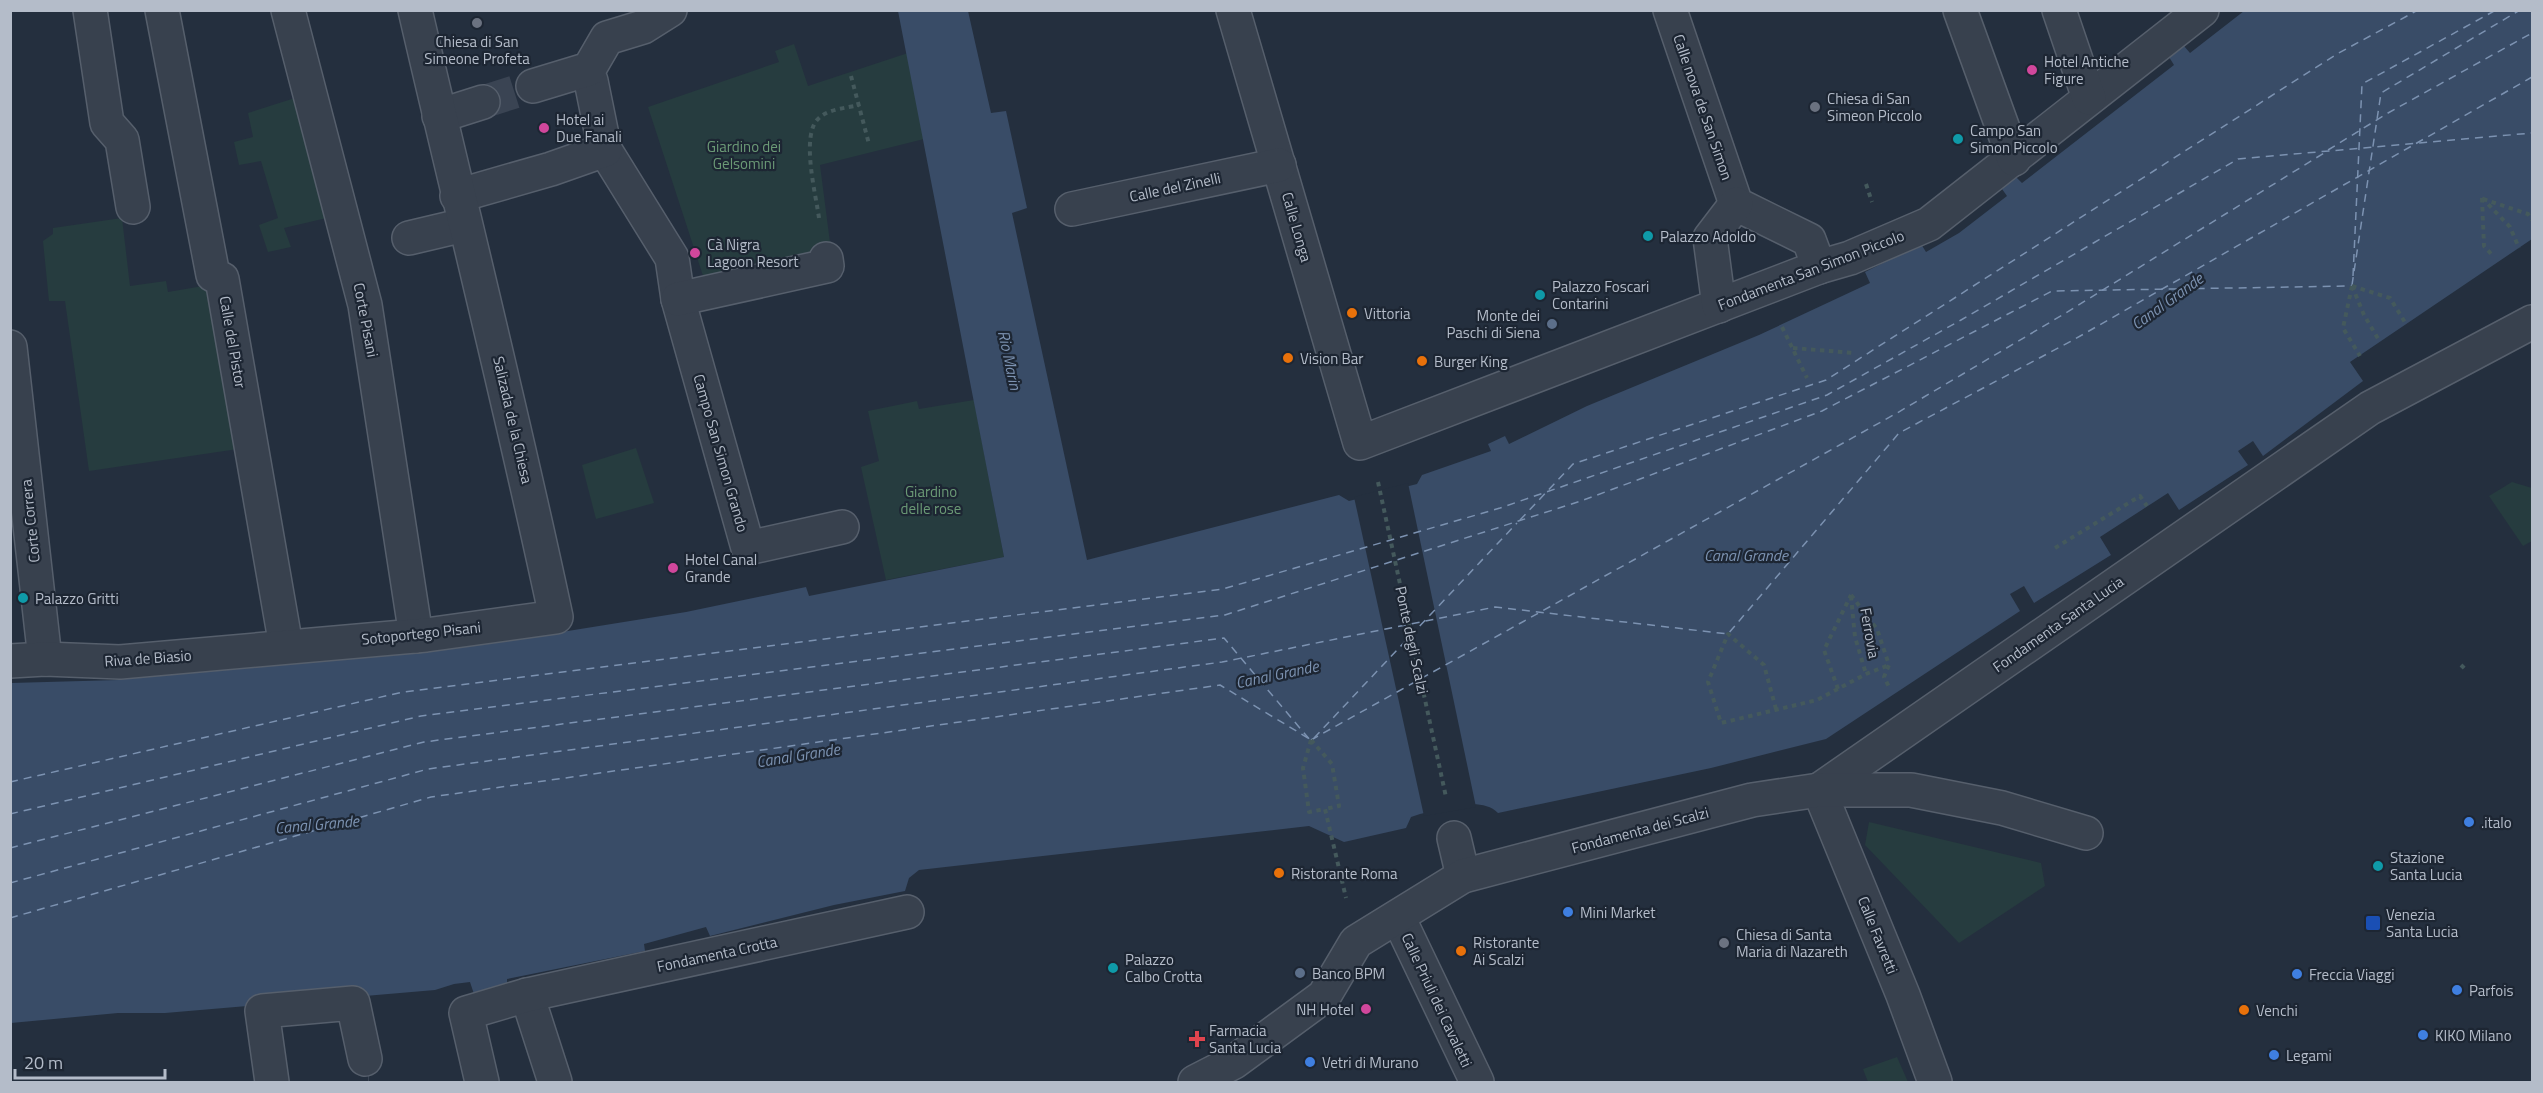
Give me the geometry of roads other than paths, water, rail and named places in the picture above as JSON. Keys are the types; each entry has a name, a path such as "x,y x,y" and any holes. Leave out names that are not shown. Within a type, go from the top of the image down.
{"street":[{"path":"90,10 107,123 122,140 133,207"},
{"name":"Calle del Pistor","path":"162,10 213,275 222,279 286,646"},
{"name":"Corte Pisani","path":"288,10 365,305 416,636"},
{"name":"Salizada de la Chiesa","path":"415,10 460,210 516,427 556,617"},
{"path":"533,86 589,69 606,38 643,27 670,10"},
{"name":"Calle Longa","path":"1233,10 1367,445"},
{"name":"Calle nova de San Simon","path":"1670,10 1736,204"},
{"path":"1960,10 2014,159"},
{"path":"2059,10 2090,98"},
{"name":"Fondamenta San Simon Piccolo","path":"1367,445 1819,267 1850,258 1884,233 1929,224 2202,10"},
{"name":"Campo San Simon Grando","path":"602,94 604,150 684,255 678,299 748,548 842,527"},
{"path":"439,116 483,102"},
{"path":"409,238 460,210 551,170 604,150"},
{"name":"Calle del Zinelli","path":"1072,209 1279,165"},
{"path":"1719,306 1710,238 1736,204 1809,240 1819,267"},
{"path":"678,299 827,263"},
{"name":"Fondamenta Santa Lucia","path":"1819,790 2370,408 2532,322"},
{"name":"Corte Correra","path":"10,347 45,659"},
{"name":"Sotoportego Pisani","path":"286,646 416,636 556,617"},
{"name":"Riva de Biasio","path":"10,661 45,659 120,662 286,646"},
{"path":"1819,790 1911,790 2002,808 2086,832"},
{"name":"Fondamenta dei Scalzi","path":"1195,1083 1234,1062 1324,996 1356,942 1463,876 1752,800 1819,790"},
{"name":"Calle Favretti","path":"1819,790 1903,995 1935,1083"},
{"path":"1454,838 1463,876"},
{"name":"Fondamenta Crotta","path":"482,1083 466,1013 527,995 907,912"},
{"name":"Calle Priuli dei Cavaletti","path":"1398,917 1477,1083"},
{"path":"527,995 555,1083"},
{"path":"272,1083 262,1011 353,1003 367,1070"}],"water":[{"name":"Canal Grande","path":"898,11 968,11 991,113 1006,111 1027,208 1012,213 1087,560 1339,495 1349,501 1417,484 1422,475 1491,451 1488,444 1505,436 1509,444 1587,406 1759,335 1870,283 1865,272 1921,244 1926,252 1959,233 2007,196 2002,189 2016,177 2022,183 2174,65 2169,57 2184,46 2190,53 2244,11 2532,11 2532,239 2350,362 2363,381 2263,456 2253,441 2238,451 2248,465 2179,510 2168,493 2100,537 2111,555 2034,603 2024,586 2010,594 2020,611 1826,739 1711,768 1498,813 1481,805 1450,807 1411,817 1406,828 1344,842 1309,826 919,870 909,878 905,891 834,905 710,936 706,927 644,944 645,951 507,979 507,992 474,994 470,982 435,990 165,1013 118,1013 11,1023 11,683 118,680 283,651 543,635 686,612 806,587 809,596 1004,557"}],"tunnel":[{"path":"483,102 533,86"}],"place":[{"name":"Chiesa di San Simeone Profeta","path":"477,23"},
{"name":"Hotel Antiche Figure","path":"2032,70"},
{"name":"Chiesa di San Simeon Piccolo","path":"1815,107"},
{"name":"Hotel ai Due Fanali","path":"544,128"},
{"name":"Campo San Simon Piccolo","path":"1958,139"},
{"name":"Palazzo Adoldo","path":"1648,236"},
{"name":"Cà Nigra Lagoon Resort","path":"695,253"},
{"name":"Palazzo Foscari Contarini","path":"1540,295"},
{"name":"Vittoria","path":"1352,313"},
{"name":"Monte dei Paschi di Siena","path":"1552,324"},
{"name":"Vision Bar","path":"1288,358"},
{"name":"Burger King","path":"1422,361"},
{"name":"Hotel Canal Grande","path":"673,568"},
{"name":"Palazzo Gritti","path":"23,598"},
{"name":".italo","path":"2469,822"},
{"name":"Stazione Santa Lucia","path":"2378,866"},
{"name":"Ristorante Roma","path":"1279,873"},
{"name":"Mini Market","path":"1568,912"},
{"name":"Venezia Santa Lucia","path":"2373,923"},
{"name":"Chiesa di Santa Maria di Nazareth","path":"1724,943"},
{"name":"Ristorante Ai Scalzi","path":"1461,951"},
{"name":"Palazzo Calbo Crotta","path":"1113,968"},
{"name":"Banco BPM","path":"1300,973"},
{"name":"Freccia Viaggi","path":"2297,974"},
{"name":"Parfois","path":"2457,990"},
{"name":"NH Hotel","path":"1366,1009"},
{"name":"Venchi","path":"2244,1010"},
{"name":"KIKO Milano","path":"2423,1035"},
{"name":"Farmacia Santa Lucia","path":"1197,1039"},
{"name":"Legami","path":"2274,1055"},
{"name":"Vetri di Murano","path":"1310,1062"}],"park label":[{"name":"Giardino dei Gelsomini","path":"744,154"},
{"name":"Giardino delle rose","path":"931,500"}],"water label":[{"name":"Rio Marin","path":"1010,360"}]}
